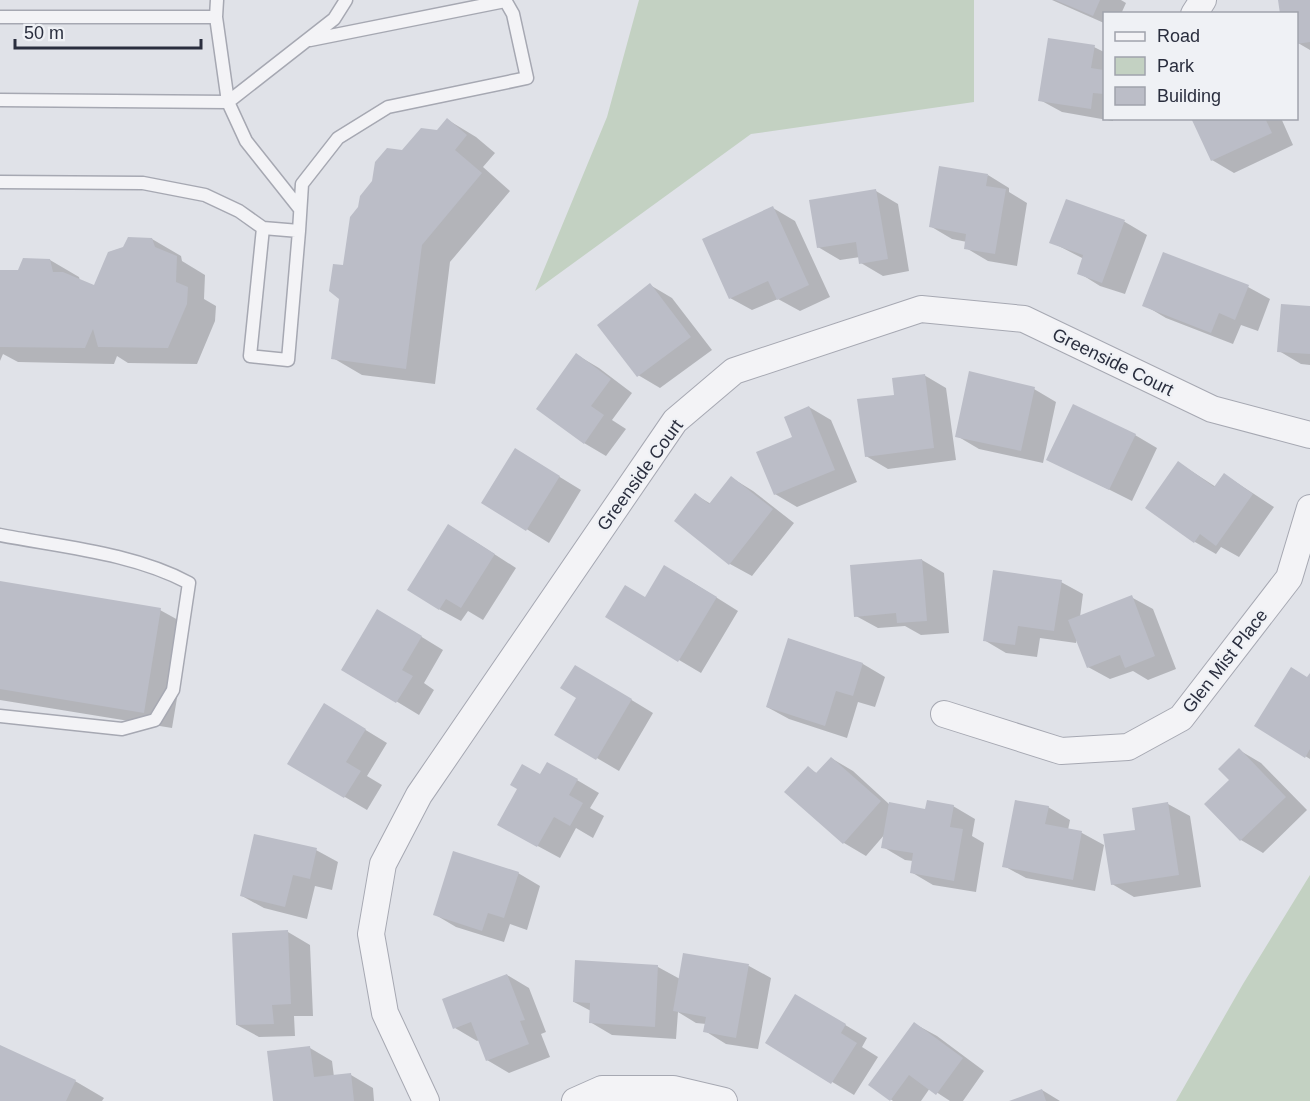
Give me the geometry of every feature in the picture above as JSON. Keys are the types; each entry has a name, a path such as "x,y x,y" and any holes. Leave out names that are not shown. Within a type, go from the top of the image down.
{"street":[{"name":"Greenside Court","path":"426,1101 385,1013 371,934 383,864 418,795 675,421 734,372 921,309 1024,319 1212,409 1310,435"},
{"name":"Glen Mist Place","path":"944,714 1061,751 1128,747 1182,718 1289,578 1310,508"},
{"path":"575,1101 602,1089 673,1089 724,1101"}],"lane":[{"path":"217,0 216,17 228,102 246,141 300,209"},
{"path":"0,100 228,102 334,19 346,0"},
{"path":"262,228 250,356 288,360 302,184 338,138 388,106 527,78 513,14 505,0 309,40"},
{"path":"0,17 216,17"},
{"path":"0,182 143,183 205,195 239,211 262,228 299,231"},
{"path":"0,535 139,561 189,583 173,690 155,720 122,729 0,716"}],"green space":[{"path":"639,0 974,0 974,102 751,134 535,291 607,117"},
{"path":"1310,875 1310,1101 1176,1101 1243,984"}],"building":[{"path":"1055,0 1100,0 1093,16"},
{"path":"1278,0 1310,0 1310,42 1298,44 1298,12 1280,12"},
{"path":"1048,38 1095,45 1091,68 1103,70 1103,94 1093,93 1091,109 1038,101"},
{"path":"447,118 467,135 455,150 482,173 422,245 406,369 331,359 339,299 329,291 333,264 343,265 350,217 358,207 360,196 372,181 375,162 387,148 402,150 421,128 437,130"},
{"path":"1192,120 1266,120 1272,133 1211,161"},
{"path":"939,166 988,174 986,186 1006,189 995,254 964,249 966,234 929,227"},
{"path":"876,189 888,259 859,264 856,242 817,248 809,200"},
{"path":"1066,199 1125,220 1102,283 1077,274 1083,255 1049,243"},
{"path":"773,206 809,285 777,300 768,281 729,299 702,239"},
{"path":"128,237 152,238 155,247 177,256 176,282 188,287 187,304 168,348 98,347 93,329 85,348 0,347 0,270 18,270 23,258 50,259 53,272 63,272 94,285 108,252 123,247"},
{"path":"1163,252 1249,285 1235,320 1219,313 1211,333 1142,306"},
{"path":"650,283 691,337 637,377 597,325"},
{"path":"1281,304 1310,306 1310,354 1277,352"},
{"path":"576,353 611,379 591,406 604,415 584,444 536,409"},
{"path":"969,371 1035,387 1021,451 955,437"},
{"path":"925,374 934,448 865,457 857,399 894,395 892,378"},
{"path":"1073,404 1136,434 1109,490 1046,460"},
{"path":"809,406 835,470 774,495 756,452 792,437 784,417"},
{"path":"515,448 560,476 526,531 481,503"},
{"path":"1178,461 1214,487 1224,473 1253,494 1216,546 1200,534 1194,543 1145,508"},
{"path":"731,476 773,509 729,565 674,521 695,493 709,504"},
{"path":"448,524 495,554 461,608 446,599 439,610 407,590"},
{"path":"922,559 927,621 897,623 896,613 854,617 850,565"},
{"path":"664,565 717,597 678,662 605,617 625,585 645,597"},
{"path":"993,570 1062,580 1054,631 1018,626 1015,645 983,641"},
{"path":"0,581 161,608 144,713 0,689"},
{"path":"1132,595 1155,656 1125,668 1120,655 1087,668 1068,620"},
{"path":"377,609 422,636 402,670 413,676 396,703 341,670"},
{"path":"788,638 863,663 853,696 836,691 825,726 766,707"},
{"path":"575,665 632,699 596,760 554,735 576,698 560,688"},
{"path":"1291,667 1307,677 1310,673 1310,749 1305,758 1254,726"},
{"path":"324,703 366,729 346,762 361,771 344,798 287,764"},
{"path":"1239,748 1286,797 1240,841 1204,804 1229,780 1218,769"},
{"path":"831,757 881,801 843,844 784,792 808,766 816,773"},
{"path":"547,762 578,779 569,795 583,803 570,826 554,817 537,847 497,825 517,789 510,785 522,764 540,774"},
{"path":"927,800 954,805 950,827 963,829 954,881 910,873 913,853 881,848 889,802 925,809"},
{"path":"1015,800 1049,806 1045,824 1082,831 1073,880 1002,867"},
{"path":"1168,802 1179,875 1111,885 1103,834 1135,830 1132,808"},
{"path":"254,834 317,848 310,879 293,875 285,907 240,896"},
{"path":"453,851 519,872 504,918 488,913 482,931 433,915"},
{"path":"288,930 291,1004 272,1005 274,1024 236,1025 232,933"},
{"path":"683,953 749,964 736,1038 703,1032 706,1017 673,1011"},
{"path":"575,960 658,965 655,1027 589,1023 590,1003 573,1002"},
{"path":"507,974 525,1020 520,1021 529,1044 486,1061 471,1022 453,1029 442,999"},
{"path":"795,994 846,1024 841,1033 857,1043 831,1084 765,1043"},
{"path":"914,1022 963,1058 936,1095 909,1075 890,1101 868,1085"},
{"path":"0,1045 76,1080 66,1101 0,1101"},
{"path":"310,1046 314,1077 351,1073 354,1101 273,1101 267,1051"},
{"path":"1042,1089 1046,1101 1009,1101"}]}
